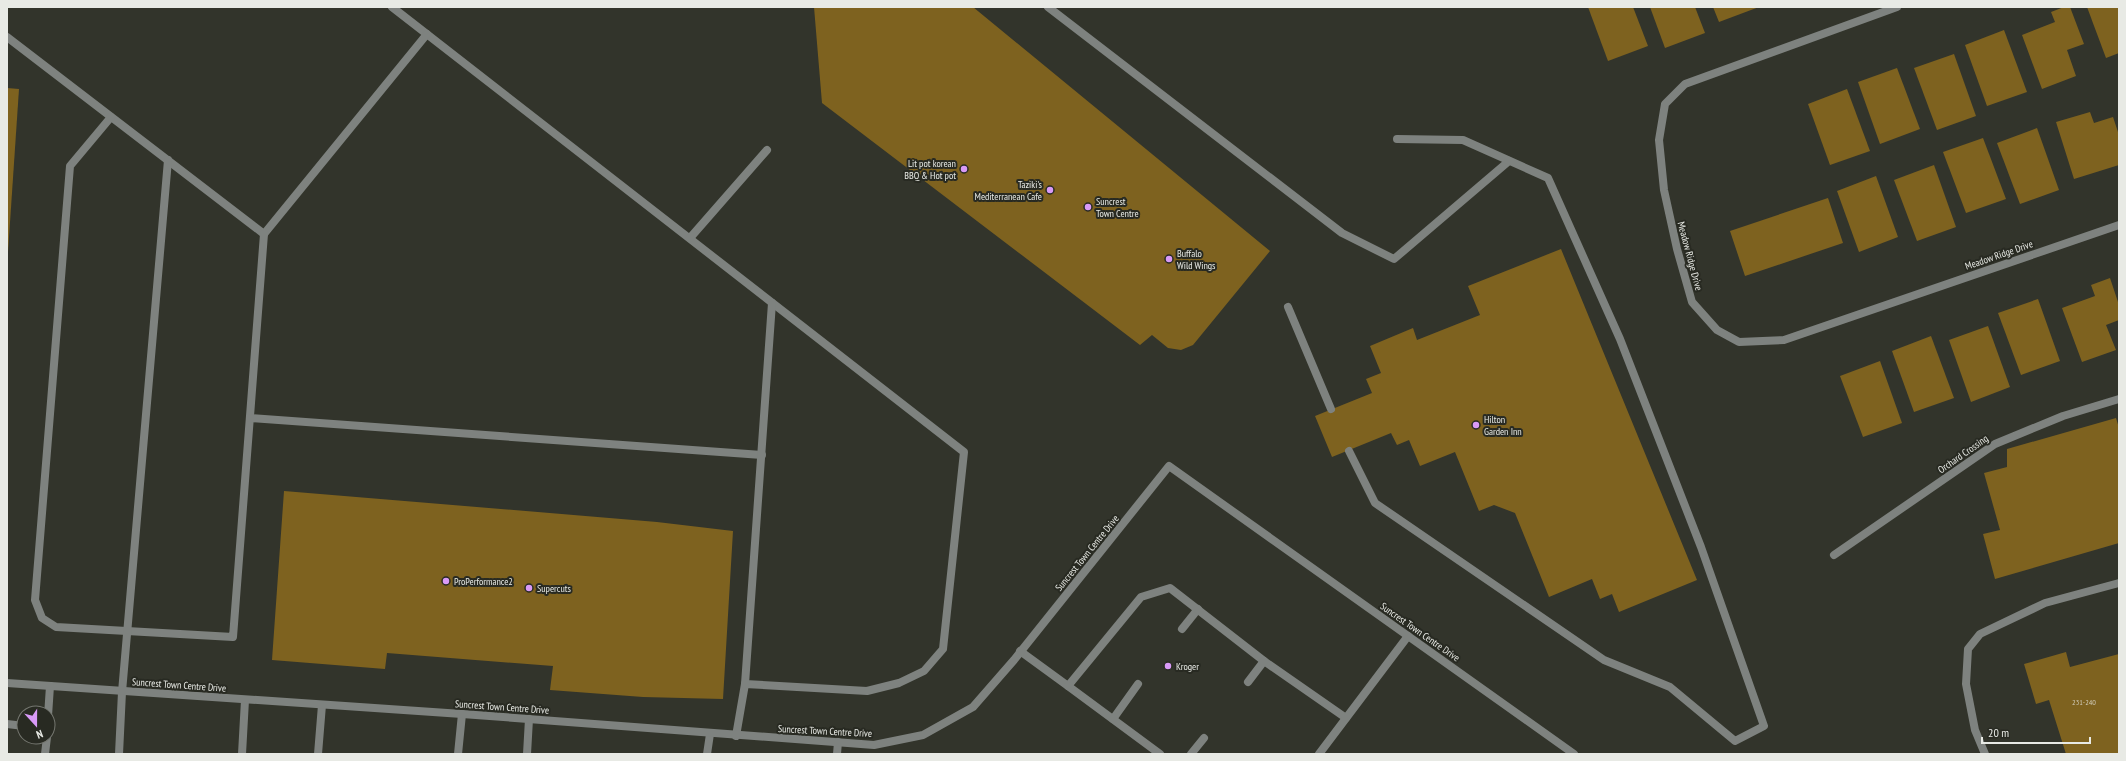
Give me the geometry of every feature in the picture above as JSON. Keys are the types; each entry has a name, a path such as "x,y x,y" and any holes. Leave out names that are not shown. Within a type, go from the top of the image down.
{"street":[{"path":"392,7 964,452 943,649 924,671 899,683 867,691 745,684"},
{"path":"1048,7 1342,233 1394,259 1509,161"},
{"name":"Meadow Ridge Drive","path":"1897,7 1685,84 1665,104 1659,140 1664,190 1677,249 1692,302 1718,330 1739,342 1784,340 2119,225"},
{"path":"111,117 70,166 35,600 42,618 56,627 233,636 264,234 427,34"},
{"path":"7,37 264,234"},
{"path":"1349,451 1375,503 1604,660 1670,687 1735,741 1764,726 1701,547 1652,420 1620,339 1548,178 1463,140 1398,139"},
{"path":"690,238 767,150"},
{"path":"119,754 122,692 168,160"},
{"path":"736,736 745,684 772,303"},
{"path":"1288,307 1331,409"},
{"name":"Orchard Crossing","path":"1834,555 1995,444 2063,416 2119,399"},
{"path":"250,418 762,455"},
{"name":"Suncrest Town Centre Drive","path":"7,683 462,714 736,736 874,745 923,735 973,707 1169,466 1574,754"},
{"path":"1985,754 1975,730 1966,684 1968,649 1980,634 2045,603 2119,583"},
{"path":"1068,686 1142,597 1170,588 1264,661 1346,718"},
{"path":"1182,629 1198,609"},
{"path":"1319,754 1408,636"},
{"path":"1020,651 1160,754"},
{"path":"1248,682 1264,661"},
{"path":"1113,720 1138,684"},
{"path":"49,705 50,686"},
{"path":"242,754 244,700"},
{"path":"318,754 322,705"},
{"path":"458,754 462,714"},
{"path":"527,754 529,719"},
{"path":"707,754 710,734"},
{"path":"1191,754 1204,738"},
{"path":"837,754 838,742"}],"building":[{"name":"Suncrest Town Centre","path":"814,7 973,7 1270,251 1193,345 1181,350 1168,348 1152,335 1140,345 822,103"},
{"path":"1588,7 1633,7 1648,46 1608,61"},
{"path":"1650,7 1695,7 1705,33 1665,48"},
{"path":"1713,7 1759,7 1719,22"},
{"path":"2064,7 2070,7 2084,44 2067,50 2076,76 2042,89 2022,35 2055,22 2051,12"},
{"path":"2087,7 2119,7 2119,53 2106,58"},
{"path":"2004,30 2027,92 1987,106 1965,45"},
{"path":"1954,54 1976,116 1937,130 1914,68"},
{"path":"1897,68 1920,129 1880,144 1858,82"},
{"path":"7,88 19,89 8,252 7,252"},
{"path":"1847,89 1870,151 1830,165 1808,104"},
{"path":"2090,112 2094,123 2113,117 2119,135 2119,165 2074,179 2056,122"},
{"path":"2037,128 2059,190 2020,204 1997,143"},
{"path":"1983,138 2006,199 1966,213 1943,152"},
{"path":"1934,165 1956,227 1917,241 1894,180"},
{"path":"1876,176 1898,237 1859,252 1837,191"},
{"path":"1828,198 1843,243 1745,276 1730,231"},
{"name":"Hilton Garden Inn","path":"1561,249 1697,580 1619,612 1612,594 1600,599 1592,579 1549,597 1515,513 1494,505 1479,511 1455,452 1420,466 1409,440 1397,445 1391,433 1332,457 1315,416 1372,393 1366,379 1381,373 1370,346 1413,328 1417,340 1480,315 1468,286"},
{"path":"2110,278 2119,305 2119,320 2106,325 2116,350 2082,362 2062,308 2095,296 2091,285"},
{"path":"2038,299 2060,361 2021,375 1998,313"},
{"path":"1988,326 2010,387 1971,402 1949,340"},
{"path":"1931,336 1954,398 1914,412 1892,351"},
{"path":"1880,361 1902,423 1863,437 1840,376"},
{"path":"2116,418 2119,428 2119,543 1995,579 1983,534 2000,530 1984,473 2007,467 2007,449"},
{"path":"284,491 657,522 733,531 723,699 643,697 550,690 553,666 387,653 385,669 272,660"},
{"path":"2066,652 2070,667 2119,654 2119,754 2066,754 2049,700 2036,704 2024,664"}],"place":[{"name":"Lit pot korean BBQ & Hot pot","path":"964,169"},
{"name":"Taziki's Mediterranean Cafe","path":"1050,190"},
{"name":"Suncrest Town Centre","path":"1088,207"},
{"name":"Buffalo Wild Wings","path":"1169,259"},
{"name":"Hilton Garden Inn","path":"1476,425"},
{"name":"ProPerformance2","path":"446,581"},
{"name":"Supercuts","path":"529,588"},
{"name":"Kroger","path":"1168,666"}]}
